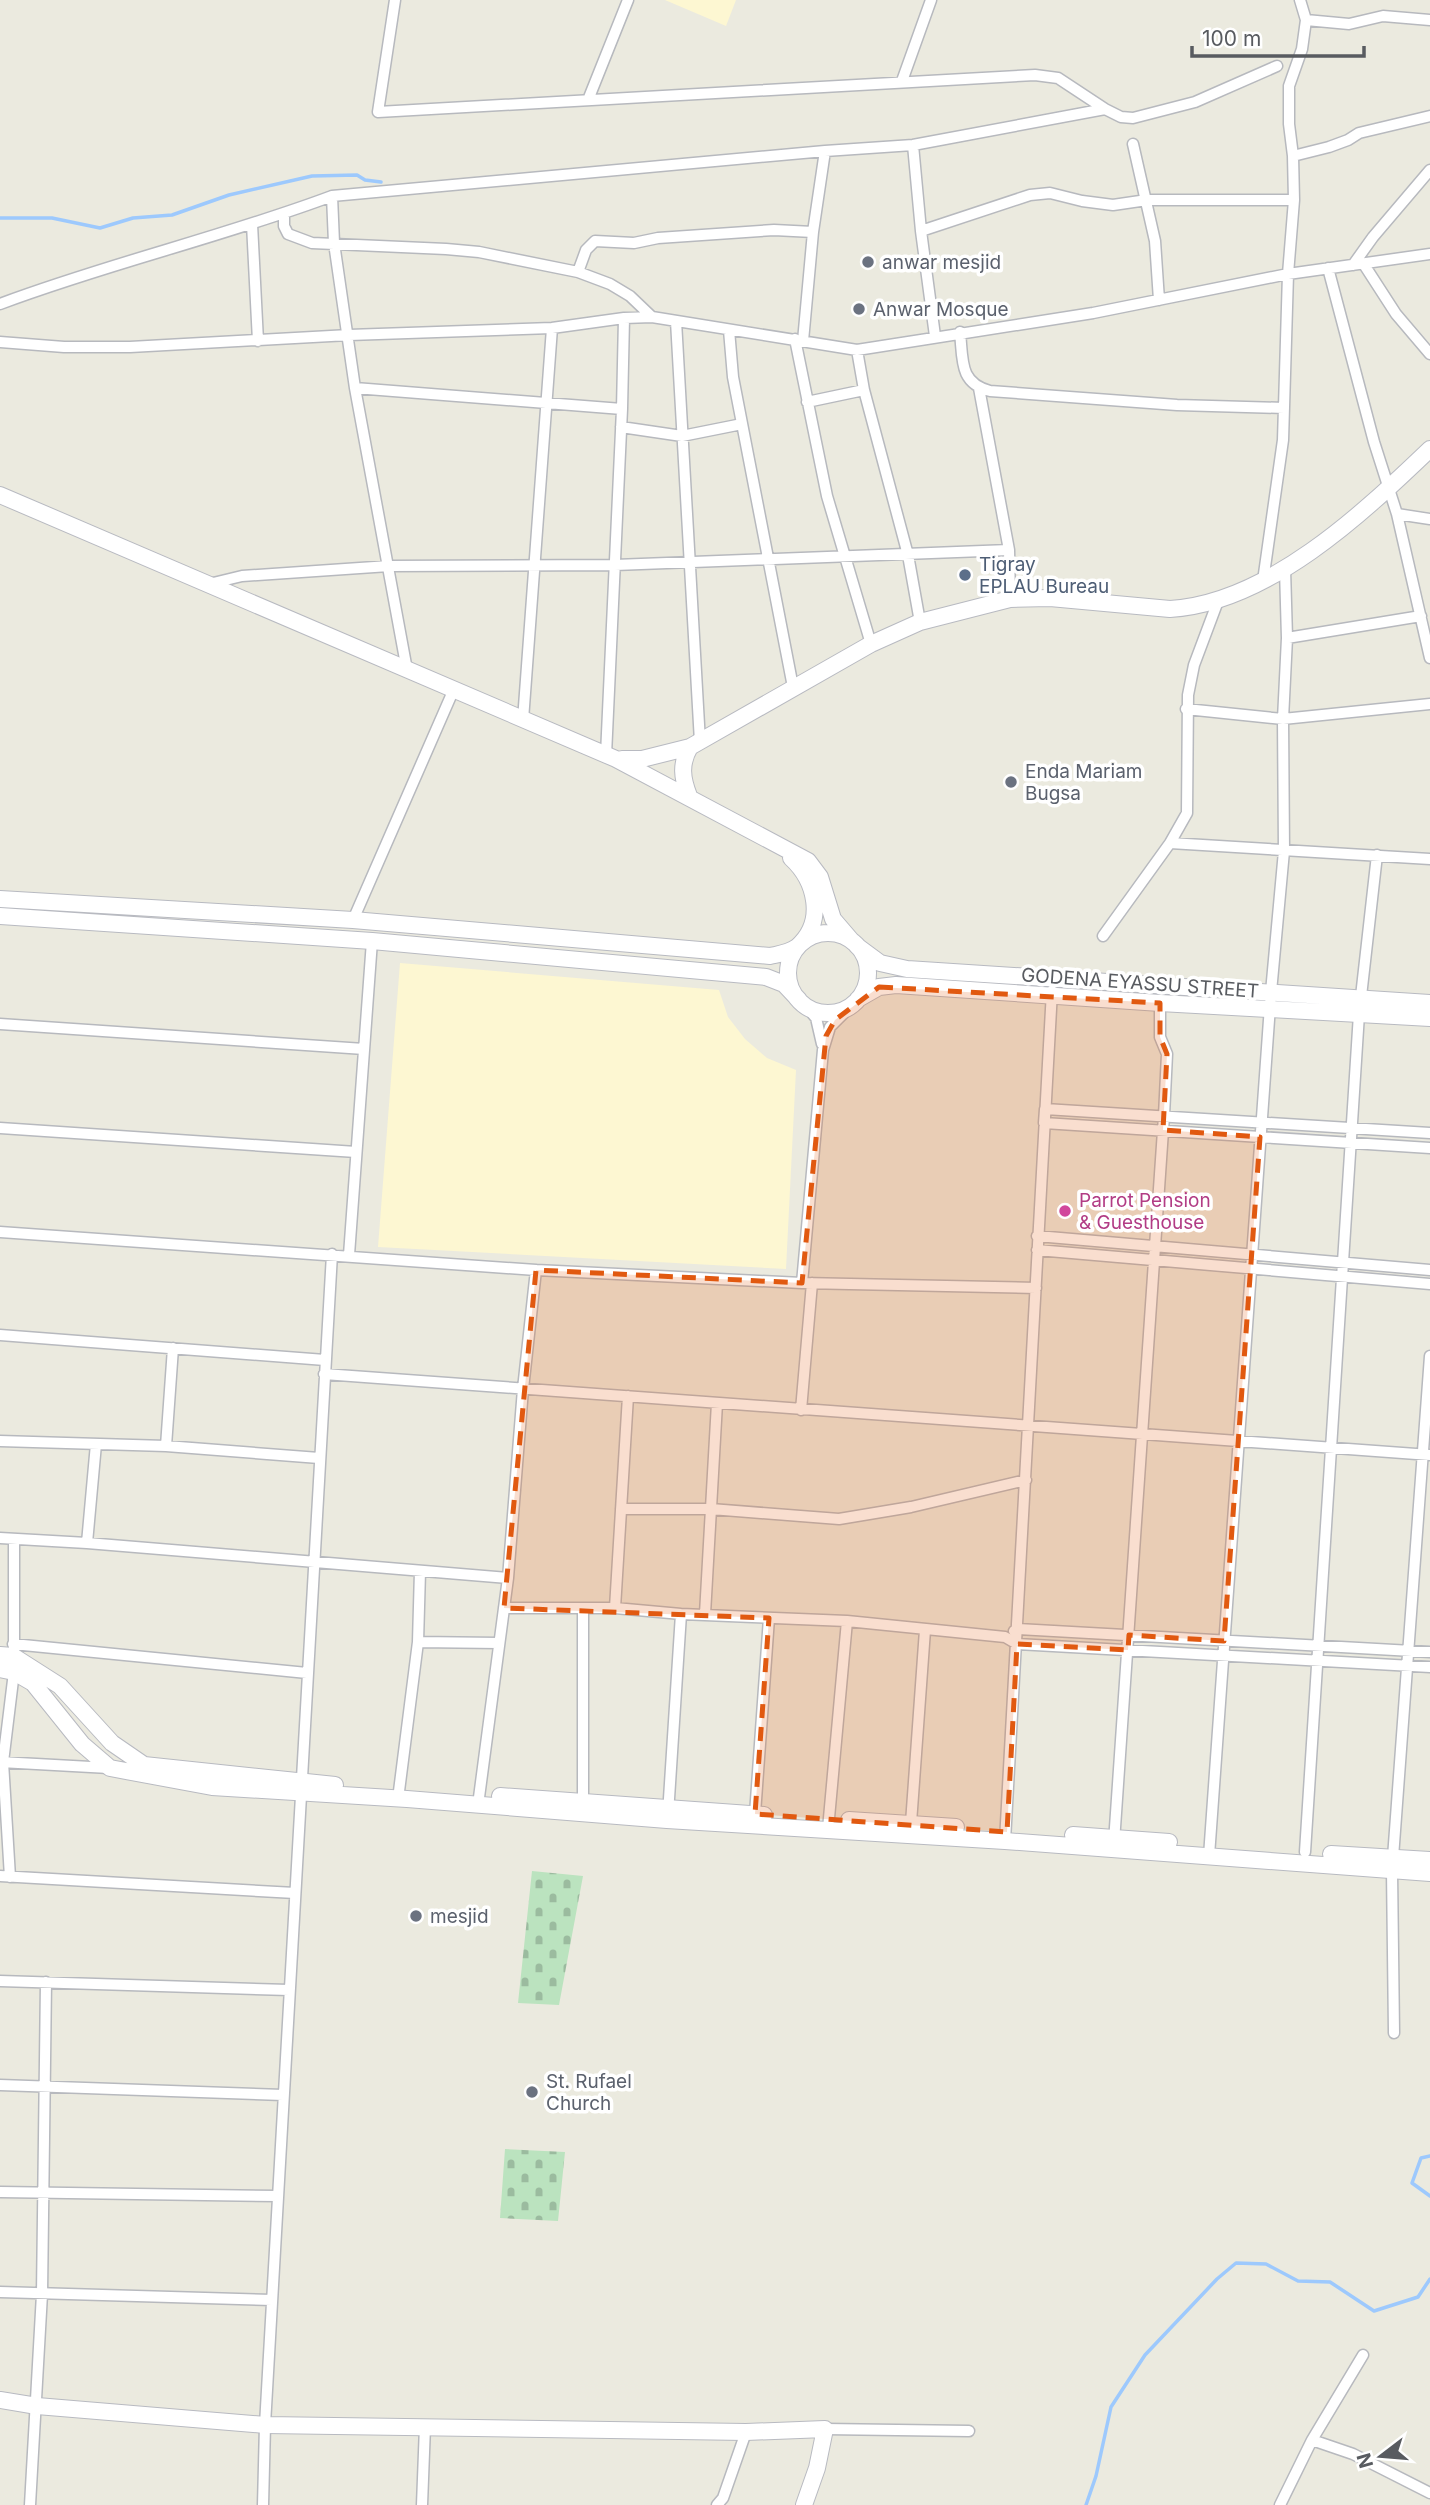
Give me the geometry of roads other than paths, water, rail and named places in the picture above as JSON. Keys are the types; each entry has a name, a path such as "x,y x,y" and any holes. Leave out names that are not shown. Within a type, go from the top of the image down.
{"street":[{"path":"396,0 378,112 1048,75 1058,78 1105,109 1121,117 1133,118 1182,107 1277,66"},
{"path":"588,100 628,0"},
{"path":"902,81 931,0"},
{"path":"1263,581 1283,440 1288,274 1294,200 1289,86 1302,49 1306,20 1300,0"},
{"path":"1306,20 1349,24 1383,16 1430,20"},
{"path":"0,304 62,281 285,214 332,196 913,145 1105,109"},
{"path":"1293,156 1329,147 1359,133 1430,116"},
{"path":"1133,144 1154,241 1159,300"},
{"path":"913,145 935,336"},
{"path":"825,151 799,340 807,402 827,496 871,643"},
{"path":"1358,264 1373,237 1430,170"},
{"path":"921,231 1030,195 1050,193 1113,205 1147,200 1294,200"},
{"path":"332,196 334,243 355,388 407,670"},
{"path":"285,214 284,226 288,234 312,243 446,248 578,272 610,284 630,296 652,317"},
{"path":"251,224 258,341"},
{"path":"578,272 586,250 595,241 634,243 659,238 774,230 813,232"},
{"path":"0,342 130,347 349,335 552,328 652,317 858,350 1093,313 1288,274 1430,254"},
{"path":"1358,264 1430,354"},
{"path":"1328,268 1374,442 1398,514 1430,658"},
{"path":"611,757 624,318"},
{"path":"676,321 689,561 695,744 682,762 682,772 690,796"},
{"path":"523,720 552,328"},
{"path":"730,330 733,377 793,687"},
{"path":"960,332 964,369 969,381 990,391 1177,405 1284,408"},
{"path":"858,350 864,390 908,555 920,622"},
{"path":"355,388 622,409"},
{"path":"979,388 1009,550 1010,599"},
{"path":"807,402 864,390"},
{"path":"621,427 682,436 742,424"},
{"path":"611,757 642,759 695,744 871,643 920,622 1010,599 1050,598 1170,609 1218,601 1263,581 1302,558 1390,487 1430,449"},
{"path":"0,495 611,757 690,796 808,861 815,868 825,888 833,919 866,960 868,976 863,992 830,1027 823,1050 801,1410"},
{"path":"1398,514 1430,519"},
{"path":"208,584 242,576 389,566 615,565 1009,550"},
{"path":"1209,1851 1270,1000 1284,851 1283,719 1287,638 1284,569"},
{"path":"1103,936 1170,843 1187,813 1186,709 1194,665 1218,601"},
{"path":"1287,638 1421,616"},
{"path":"353,920 454,690"},
{"path":"1186,709 1283,719 1430,704"},
{"path":"763,838 786,853 804,872 814,894 815,915 812,926 798,946 788,969 790,985 802,1003 812,1010 829,1013 845,1009 855,1002"},
{"path":"1170,843 1430,859"},
{"path":"1305,1852 1360,1006 1377,855"},
{"path":"0,899 353,920 761,956 788,952 819,933 836,933 854,943"},
{"path":"127,925 129,906"},
{"path":"0,916 372,941 766,978 783,984 816,1018 823,1050"},
{"path":"554,959 556,939"},
{"path":"349,1255 372,941"},
{"name":"GODENA EYASSU STREET","path":"854,943 874,960 898,968 1052,977 1270,1000 1360,1006 1430,1018"},
{"path":"1006,1836 1052,977"},
{"name":"GODENA EYASSU STREET","path":"855,1002 887,985 1160,1003 1270,1000"},
{"path":"1114,1843 1164,1116 1167,1054 1160,1037 1160,1003"},
{"name":"GODENA EYASSU STREET","path":"1360,1006 1430,1003"},
{"path":"0,1024 364,1049"},
{"path":"1045,1109 1430,1133"},
{"path":"1044,1123 1430,1148"},
{"path":"0,1128 356,1152"},
{"path":"0,1232 536,1270 807,1283 1036,1287"},
{"path":"1037,1236 1430,1270"},
{"path":"1037,1250 1430,1284"},
{"path":"263,2505 283,2095 332,1254"},
{"path":"478,1800 508,1578 523,1388 536,1270"},
{"path":"0,1335 325,1360"},
{"path":"166,1446 173,1348"},
{"path":"1394,2033 1393,1864 1408,1651 1426,1455 1430,1356"},
{"path":"324,1374 1426,1455"},
{"path":"615,1608 628,1396"},
{"path":"705,1614 718,1403"},
{"path":"0,1441 166,1446 319,1458"},
{"path":"87,1543 96,1444"},
{"path":"621,1508 711,1509 839,1518 911,1507 1026,1480"},
{"path":"0,1538 508,1578"},
{"path":"14,1539 2,1762 5,1876 295,1892"},
{"path":"399,1794 418,1642 420,1571"},
{"path":"504,1608 615,1608 681,1614 847,1621 1005,1637 1017,1644 1430,1667"},
{"path":"583,1609 583,1802"},
{"path":"668,1814 681,1614"},
{"path":"755,1814 769,1618"},
{"path":"829,1824 847,1621"},
{"path":"1005,1637 1018,1629 1430,1652"},
{"path":"911,1823 925,1630"},
{"path":"418,1642 499,1643"},
{"path":"8,1659 307,1674"},
{"path":"8,1659 60,1686 112,1744 144,1765"},
{"path":"8,1659 33,1684 82,1744 110,1768 144,1765 301,1788"},
{"path":"2,1762 110,1768 212,1787 301,1788 399,1794 1393,1864 1430,1860"},
{"path":"478,1800 583,1802 668,1814 755,1814 829,1824 911,1823 1006,1836"},
{"path":"1209,1851 1305,1852 1393,1864 1430,1873"},
{"path":"0,1981 289,1990"},
{"path":"30,2505 42,2294 46,1982"},
{"path":"0,2085 283,2095"},
{"path":"0,2192 278,2196"},
{"path":"0,2292 272,2300"},
{"path":"1280,2505 1312,2440 1363,2355"},
{"path":"0,2400 37,2406 265,2425 746,2432 825,2429 969,2431"},
{"path":"422,2505 425,2426"},
{"path":"804,2505 813,2481 825,2429"},
{"path":"717,2505 723,2498 746,2432"},
{"path":"1312,2440 1353,2454 1430,2493"}],"waterway":[{"path":"0,218 52,218 100,228 133,218 172,215 229,195 312,176 357,175 365,180 381,182"},
{"path":"1430,2156 1421,2158 1412,2183 1430,2196"},
{"path":"1086,2505 1096,2476 1111,2407 1145,2355 1217,2279 1236,2263 1266,2264 1298,2281 1330,2282 1374,2311 1418,2297 1430,2279"}],"place":[{"name":"anwar mesjid","path":"868,262"},
{"name":"Anwar Mosque","path":"859,309"},
{"name":"Tigray EPLAU Bureau","path":"965,575"},
{"name":"Enda Mariam Bugsa","path":"1011,782"},
{"name":"Parrot Pension & Guesthouse","path":"1065,1211"},
{"name":"mesjid","path":"416,1916"},
{"name":"St. Rufael Church","path":"532,2092"}]}
